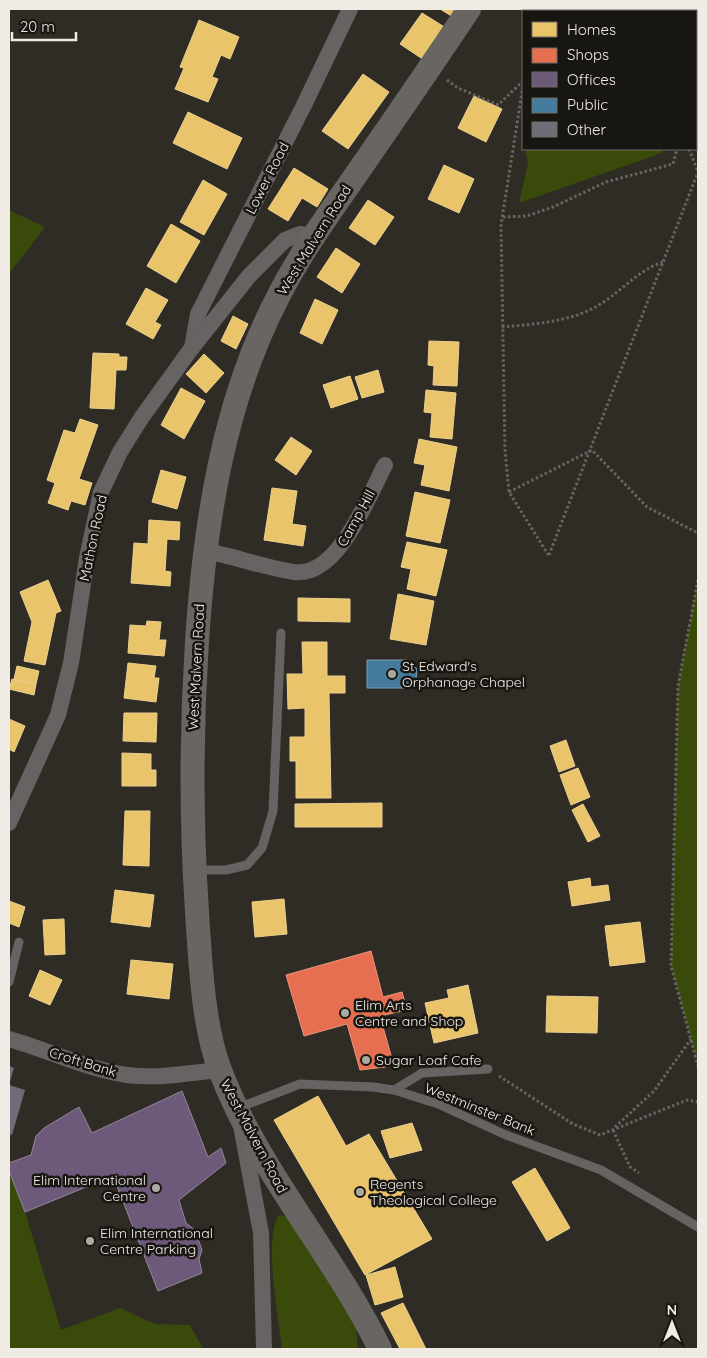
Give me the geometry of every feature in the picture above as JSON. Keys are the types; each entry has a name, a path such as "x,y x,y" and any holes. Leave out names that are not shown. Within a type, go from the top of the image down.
{"main road":[{"name":"West Malvern Road","path":"380,1349 344,1285 259,1151 220,1070 210,1038 200,947 195,870 191,788 192,718 205,551 223,447 237,395 279,295 314,236 469,9"}],"street":[{"name":"Lower Road","path":"192,348 198,314 304,106 350,9"},
{"name":"Mathon Road","path":"9,823 58,715 71,663 87,558 101,492 120,452 142,417 192,348 249,276 285,240 300,234 314,236"},
{"name":"Camp Hill","path":"205,551 294,572 310,572 324,564 338,550 384,465"},
{"name":"Croft Bank","path":"9,1039 98,1069 129,1075 161,1076 220,1070"},
{"path":"238,1108 261,1233 264,1349"}],"lane":[{"path":"195,870 226,870 247,865 262,848 273,811 281,633"},
{"path":"9,982 19,942"},
{"path":"394,1090 422,1074 488,1068"},
{"name":"Westminster Bank","path":"238,1108 300,1084 373,1086 394,1090 438,1104 506,1135 601,1170 698,1227"}],"path":[{"path":"431,67 458,88 498,105 522,82"},
{"path":"522,93 503,217 502,327 505,450 509,492 549,556 698,172 689,150"},
{"path":"503,217 527,216 553,207 606,182 673,164 677,150"},
{"path":"502,327 556,321 599,306 647,267 663,262"},
{"path":"509,492 592,450 647,507 698,533"},
{"path":"698,580 678,686 671,966 698,1066"},
{"path":"612,1130 654,1091 691,1039"},
{"path":"488,1068 573,1124 600,1135 688,1100 698,1102"},
{"path":"612,1130 630,1167 644,1177"}],"green space":[{"path":"698,9 698,105 697,10 566,10"},
{"path":"525,150 663,150 662,153 519,203 528,163"},
{"path":"9,210 45,227 9,274"},
{"path":"698,580 698,1064 671,966 678,686"},
{"path":"9,1171 25,1212 61,1330 120,1308 155,1324 190,1325 203,1349 9,1349"},
{"path":"279,1215 286,1216 292,1224 356,1325 358,1349 282,1349 272,1260 274,1226"}],"building: Homes":[{"path":"440,9 458,9 453,17"},
{"path":"422,13 446,28 424,60 400,44"},
{"path":"199,20 239,37 230,59 221,55 212,77 218,79 208,102 175,89 184,68 180,67"},
{"path":"363,74 389,92 348,149 322,131"},
{"path":"474,96 502,109 486,142 458,128"},
{"path":"188,112 242,138 227,169 173,143"},
{"path":"444,165 474,179 459,213 428,199"},
{"path":"294,168 328,189 317,207 302,198 288,221 268,209"},
{"path":"203,180 227,194 204,235 180,222"},
{"path":"368,200 394,217 375,245 349,228"},
{"path":"171,224 200,241 176,283 147,266"},
{"path":"336,248 360,264 342,293 317,277"},
{"path":"146,288 168,300 155,322 161,325 153,339 126,324"},
{"path":"315,299 338,310 322,344 300,333"},
{"path":"233,316 248,324 236,349 221,341"},
{"path":"429,341 459,342 457,386 433,385 434,366 428,365"},
{"path":"93,353 119,354 119,357 127,357 126,370 116,370 114,409 90,408"},
{"path":"204,354 224,373 206,393 186,374"},
{"path":"378,370 384,392 362,398 355,377"},
{"path":"350,376 358,399 331,408 323,385"},
{"path":"181,388 205,401 184,439 161,425"},
{"path":"426,390 456,393 452,439 430,437 432,413 424,412"},
{"path":"80,419 98,425 79,479 92,483 85,505 71,501 68,510 48,503 55,483 47,480 64,430 75,433"},
{"path":"291,437 312,451 296,475 275,460"},
{"path":"419,439 457,447 449,491 421,485 425,465 414,463"},
{"path":"161,470 186,477 177,509 152,502"},
{"path":"272,488 297,491 292,524 306,526 303,546 264,540"},
{"path":"415,492 450,500 440,543 406,536"},
{"path":"149,520 180,522 179,540 167,539 165,571 171,572 170,586 131,583 134,543 148,544"},
{"path":"407,542 447,550 436,596 407,589 411,569 401,567"},
{"path":"48,580 61,611 56,613 45,665 24,661 32,622 20,592"},
{"path":"398,594 434,601 426,645 390,639"},
{"path":"298,598 350,599 350,622 298,621"},
{"path":"147,621 161,622 159,640 166,640 164,656 128,653 130,625 146,626"},
{"path":"302,642 327,642 327,676 345,676 345,693 329,693 331,798 296,798 296,761 290,761 290,737 305,737 305,708 288,709 287,674 303,674"},
{"path":"128,663 156,666 154,678 159,678 156,702 124,698"},
{"path":"17,666 39,671 36,684 14,679"},
{"path":"12,679 36,684 34,695 9,689"},
{"path":"124,713 157,713 156,742 123,741"},
{"path":"9,719 25,726 14,752 9,749"},
{"path":"566,740 575,766 559,772 550,746"},
{"path":"122,753 151,754 151,770 156,770 156,786 122,786"},
{"path":"578,768 590,797 571,805 560,775"},
{"path":"382,803 382,827 295,827 295,804"},
{"path":"583,804 600,836 588,842 572,810"},
{"path":"125,811 150,811 149,866 123,865"},
{"path":"590,878 591,887 608,885 610,900 572,906 568,882"},
{"path":"115,890 154,895 150,927 111,922"},
{"path":"284,899 287,934 255,937 252,902"},
{"path":"9,901 25,907 19,927 9,923"},
{"path":"64,919 65,954 45,955 43,920"},
{"path":"640,922 645,962 610,966 605,926"},
{"path":"131,960 173,964 169,999 127,994"},
{"path":"40,970 62,980 50,1005 29,996"},
{"path":"468,985 478,1033 434,1043 425,1003 449,998 447,990"},
{"path":"547,996 598,997 597,1033 546,1032"},
{"name":"Regents Theological College","path":"318,1096 346,1146 369,1134 432,1239 365,1275 274,1120"},
{"path":"412,1123 422,1150 390,1158 381,1131"},
{"path":"535,1168 570,1228 547,1241 512,1182"},
{"path":"395,1267 403,1297 375,1305 366,1275"},
{"path":"403,1303 426,1349 400,1349 381,1313"}],"building: Shops":[{"name":"Elim Arts Centre and Shop","path":"371,951 383,997 402,992 407,1010 380,1016 394,1066 360,1070 347,1024 304,1036 286,975"}],"building: Offices":[{"name":"Elim International Centre","path":"182,1091 208,1157 221,1148 226,1163 179,1200 186,1223 195,1230 202,1250 199,1259 202,1273 158,1291 113,1176 25,1212 9,1171 9,1163 31,1155 36,1136 44,1128 79,1107 92,1133"}],"building: Public":[{"name":"St Edward's Orphanage Chapel","path":"367,660 407,660 417,669 416,680 409,688 367,688"}],"building: Other":[{"path":"9,1066 14,1068 9,1085"},
{"path":"9,1085 25,1090 12,1135 9,1134"}],"place":[{"name":"St Edward's Orphanage Chapel","path":"392,674"},
{"name":"Elim Arts Centre and Shop","path":"345,1013"},
{"name":"Sugar Loaf Cafe","path":"366,1060"},
{"name":"Elim International Centre","path":"156,1188"},
{"name":"Regents Theological College","path":"360,1192"},
{"name":"Elim International Centre Parking","path":"90,1241"}]}
